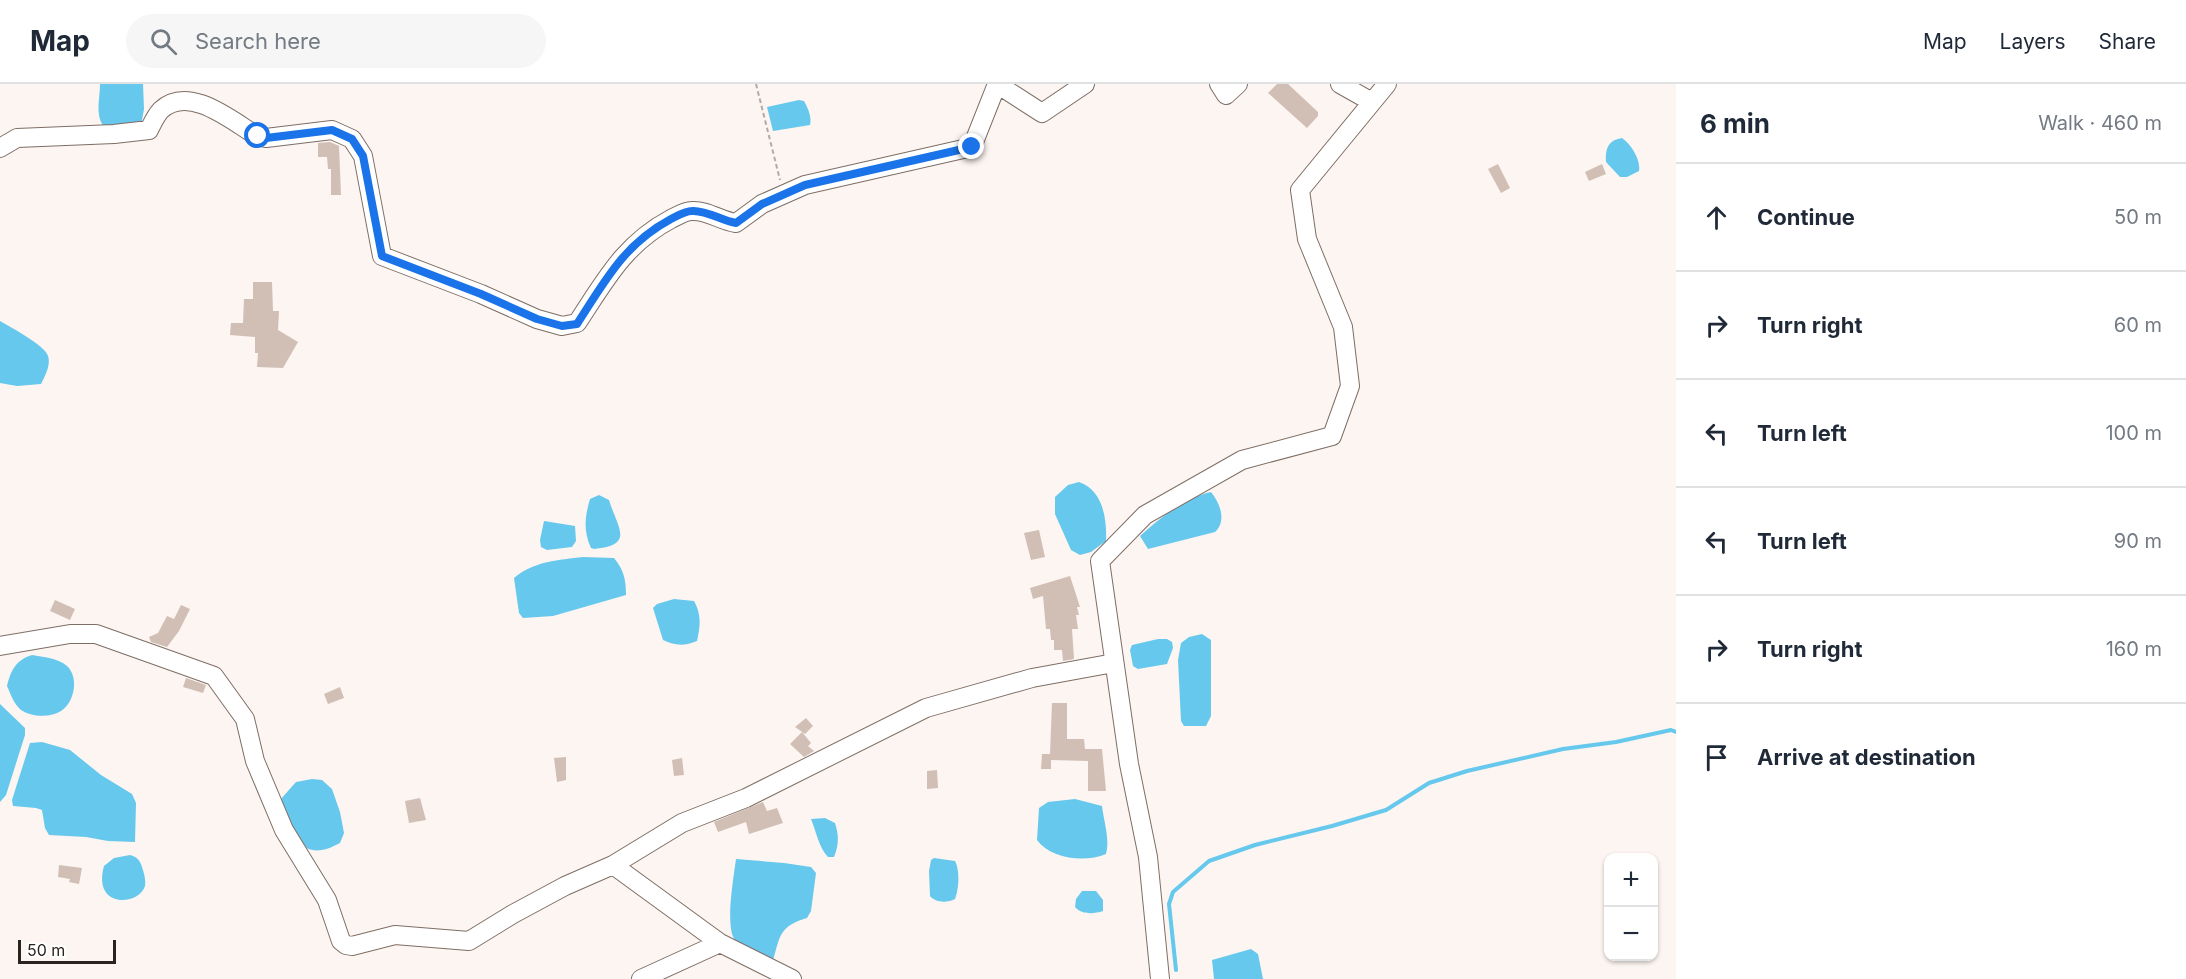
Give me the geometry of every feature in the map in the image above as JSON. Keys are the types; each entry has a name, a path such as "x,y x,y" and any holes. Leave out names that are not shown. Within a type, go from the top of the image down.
{"street":[{"path":"0,148 16,138 114,134 148,130 161,110 177,102 188,100 204,104 258,136 266,138 332,130 352,139 363,156 382,256 481,294 537,319 562,326 577,324 615,264 632,247 665,223 692,211 704,212 736,223 762,204 805,185 972,147 997,84 1042,113 1085,84"},
{"path":"1218,84 1226,95 1238,84"},
{"path":"1340,84 1372,102"},
{"path":"1160,979 1148,857 1129,764 1100,561 1145,515 1242,460 1332,436 1350,386 1343,327 1307,239 1300,190 1387,84"},
{"path":"0,646 70,634 96,634 214,676 245,719 255,760 284,830 327,900 341,941 352,946 395,935 469,941 565,886 613,865 682,823 746,798 926,708 1032,678 1114,663"},
{"path":"613,865 720,943 792,979"},
{"path":"641,979 720,943"}],"path":[{"path":"756,84 766,116 783,195"}],"water":[{"path":"100,84 143,84 144,109 141,126 106,129 100,119 98,108"},
{"path":"804,101 807,107 810,125 773,131 767,107"},
{"path":"1622,138 1635,153 1639,167 1639,171 1627,177 1620,177 1606,162 1608,146 1613,141"},
{"path":"0,321 41,347 48,356 49,363 41,384 17,386 0,383"},
{"path":"1079,482 1087,486 1098,498 1102,506 1106,532 1106,541 1091,552 1080,555 1071,550 1055,514 1055,497 1068,485"},
{"path":"1211,492 1221,512 1221,523 1215,532 1148,549 1140,536 1182,504"},
{"path":"599,495 609,500 620,534 615,544 594,549 591,548 587,536 586,517 590,499"},
{"path":"544,521 575,526 576,541 572,547 547,550 541,547"},
{"path":"583,557 614,558 624,575 626,595 553,616 523,618 519,613 514,578 538,565"},
{"path":"674,599 694,601 700,621 697,641 680,645 663,640 653,608 657,604"},
{"path":"1202,634 1211,640 1211,716 1206,726 1184,726 1181,721 1178,660 1181,643 1189,637"},
{"path":"1167,639 1172,642 1173,648 1167,664 1138,669 1133,666 1130,650 1132,645"},
{"path":"32,655 59,661 67,666 73,676 74,689 70,702 61,711 52,715 41,716 21,710 7,686 15,666"},
{"path":"0,704 25,728 25,735 6,795 0,802"},
{"path":"42,742 70,750 101,775 132,794 136,803 135,842 49,835 45,828 42,810 13,806 12,800 30,743"},
{"path":"322,780 332,789 340,812 344,833 340,843 326,849 306,848 299,842 280,800 296,782"},
{"path":"1075,799 1102,806 1107,836 1106,854 1098,857 1069,858 1051,851 1037,840 1039,808 1048,802"},
{"path":"825,818 835,823 836,827 838,844 834,857 828,857 822,849 811,819"},
{"path":"130,855 140,862 145,876 145,886 141,893 134,897 118,900 104,890 102,880 104,866 114,858"},
{"path":"934,858 955,861 958,880 955,899 942,902 930,896 929,871 931,860"},
{"path":"736,859 811,867 816,873 811,911 807,918 791,924 782,933 773,961 744,947 732,935 730,915"},
{"path":"1082,891 1096,891 1103,900 1103,911 1088,913 1075,907 1076,899"},
{"path":"1251,949 1258,954 1263,979 1214,979 1212,960"}],"building":[{"path":"1277,84 1288,84 1318,112 1318,116 1307,128 1268,93"},
{"path":"330,142 339,146 341,195 331,195 331,169 328,169 327,157 318,157 318,143"},
{"path":"1498,164 1510,188 1501,193 1488,169"},
{"path":"1602,164 1606,174 1589,181 1585,172"},
{"path":"253,282 272,282 273,311 279,311 278,330 298,342 283,368 257,367 258,353 255,353 255,337 230,335 231,323 243,323 244,299 253,299"},
{"path":"1039,530 1045,557 1031,560 1024,533"},
{"path":"1070,576 1080,607 1077,607 1079,615 1076,615 1078,629 1072,629 1074,659 1063,661 1062,650 1054,650 1054,640 1051,640 1050,629 1046,629 1043,596 1033,599 1030,588"},
{"path":"55,600 75,609 70,620 50,611"},
{"path":"181,605 190,609 179,631 167,647 151,642 149,637 158,633 167,616 174,619"},
{"path":"186,678 206,685 203,693 183,687"},
{"path":"340,687 344,698 328,704 324,694"},
{"path":"1052,703 1067,703 1067,739 1084,739 1085,749 1102,749 1106,791 1088,791 1088,761 1051,760 1051,769 1041,769 1042,754 1050,754"},
{"path":"806,718 813,726 805,734 795,727"},
{"path":"802,732 811,743 808,746 814,751 804,757 790,744"},
{"path":"566,757 566,780 557,782 554,758"},
{"path":"682,758 684,775 674,776 672,760"},
{"path":"937,770 938,788 927,789 927,771"},
{"path":"420,798 426,820 409,823 405,801"},
{"path":"763,802 767,811 777,808 783,823 749,834 746,822 718,832 714,822"},
{"path":"59,865 82,868 79,884 69,882 70,879 58,877"}],"waterway":[{"path":"1176,970 1169,904 1173,892 1209,861 1255,845 1386,810 1429,783 1467,771 1563,749 1616,742 1671,730 1676,732"}],"route":[{"path":"258,136 266,138 332,130 352,139 363,156 382,256 481,294 537,319 562,326 577,324 615,264 632,247 649,233 680,215 692,211 704,212 736,223 762,204 805,185 972,147"}]}
